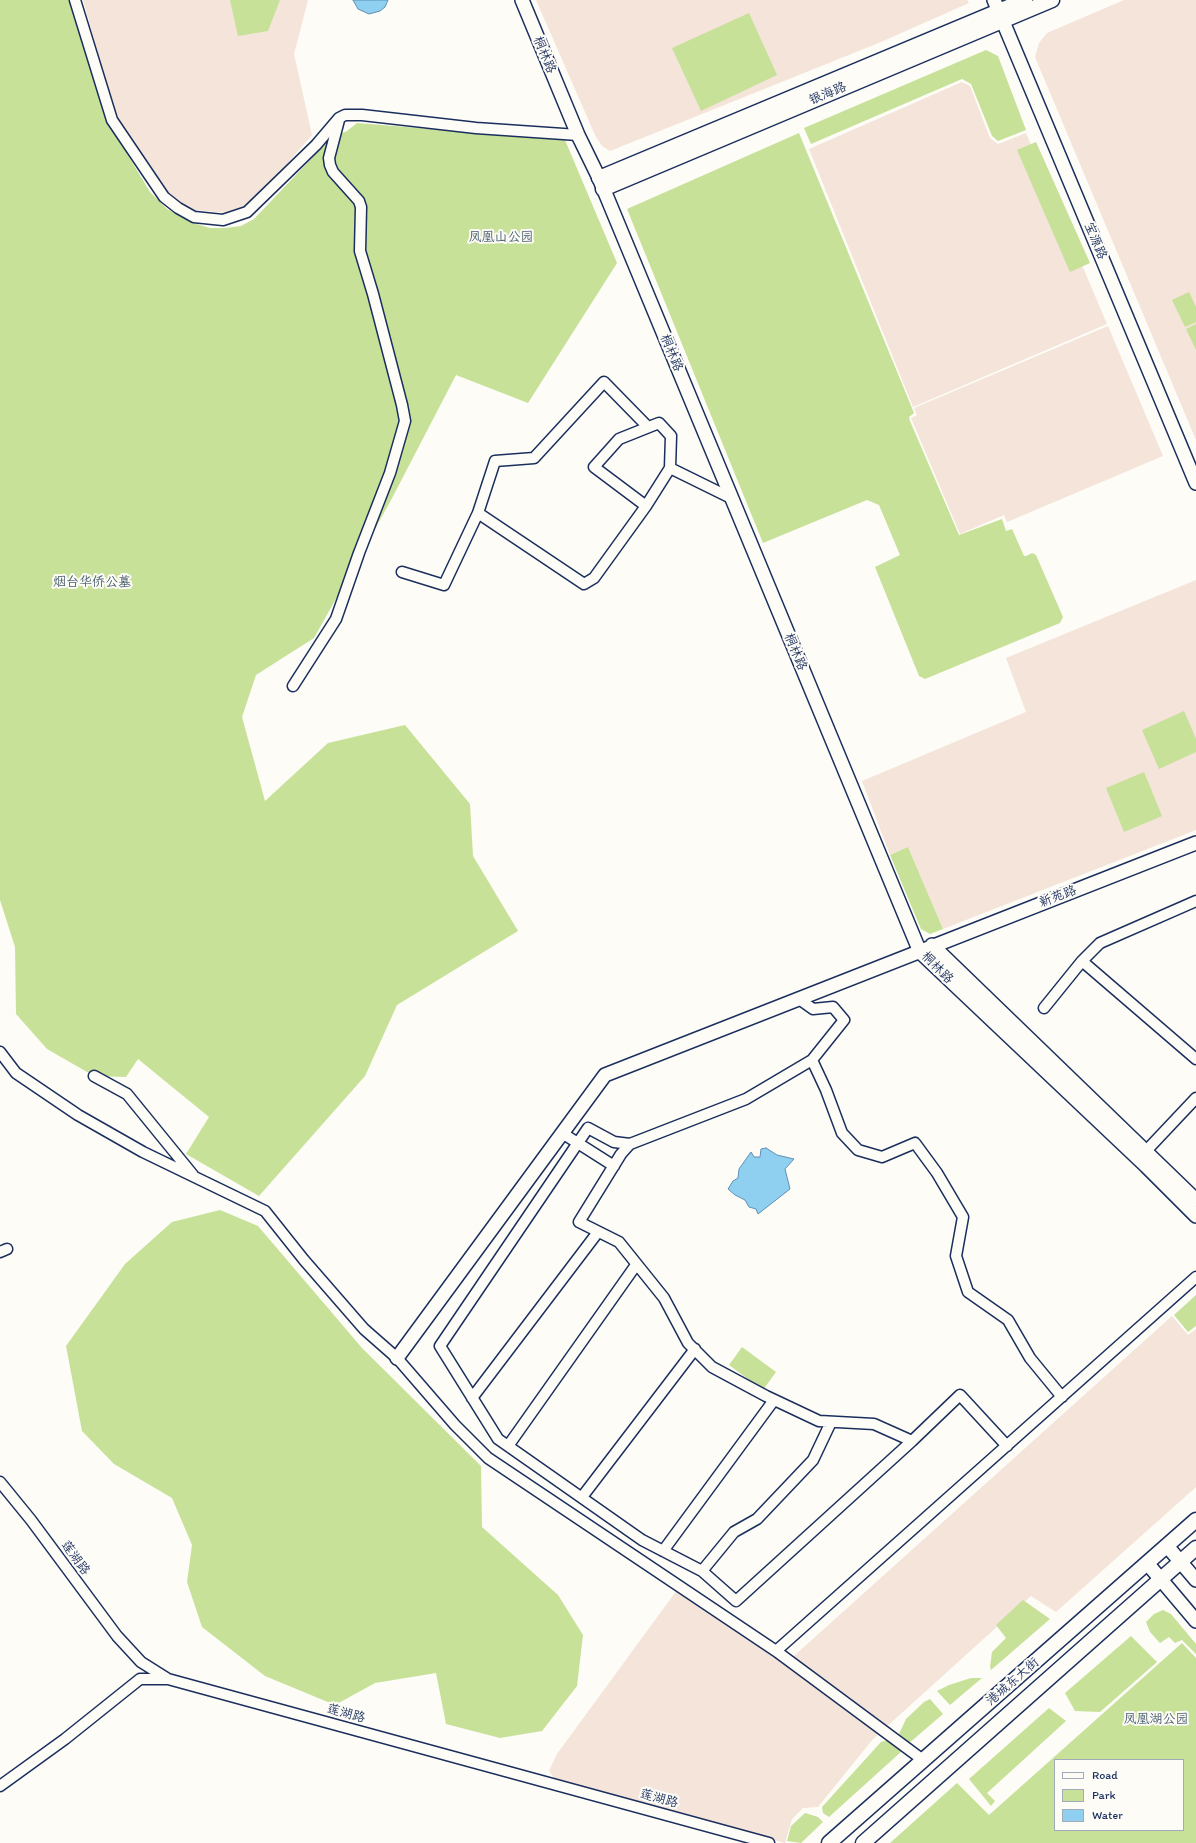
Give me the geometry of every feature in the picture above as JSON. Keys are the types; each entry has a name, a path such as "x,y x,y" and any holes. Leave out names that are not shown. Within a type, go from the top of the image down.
{"main road":[{"name":"银海路","path":"601,184 998,10 1025,0"},
{"name":"银海路","path":"998,10 1052,0"},
{"name":"港城东大街","path":"829,1843 1196,1520"},
{"name":"港城东大街","path":"863,1843 1159,1579 1196,1548"}],"street":[{"path":"75,0 112,120 164,197 178,208 194,217 223,220 247,212 316,145 339,118 351,114 476,128 578,135"},
{"name":"桐林路","path":"522,0 578,135 601,184 920,952 1196,1216"},
{"name":"宝源路","path":"998,10 1196,483"},
{"path":"294,686 336,619 359,553 390,473 405,421 373,294 360,251 361,207 359,200 333,172 330,165 329,158 339,118"},
{"path":"402,572 444,585 478,513 495,461 534,458 604,382 648,427"},
{"path":"478,513 584,584 594,578 646,506 670,468 671,436 659,423 619,438 594,467 646,506"},
{"path":"670,468 731,498"},
{"name":"新苑路","path":"397,1358 605,1075 920,952 932,945 1196,843"},
{"path":"1044,1008 1082,961 1100,943 1196,901"},
{"name":"桐林路","path":"932,945 1196,1200"},
{"path":"1082,961 1196,1059"},
{"path":"799,999 813,1009 833,1007 844,1020 812,1060 746,1099 630,1144 614,1142 588,1128 440,1346 498,1439 642,1540 702,1571 736,1601 912,1441 960,1395 1006,1446"},
{"path":"0,1052 16,1073 78,1115 143,1152 265,1211 304,1260 364,1329 397,1358 455,1425 488,1458 776,1651 923,1760"},
{"path":"812,1060 826,1090 842,1133 858,1150 882,1156 915,1143 937,1173 963,1217 956,1256 968,1292 1008,1320 1030,1358 1062,1397"},
{"path":"94,1076 127,1094 194,1177"},
{"path":"1146,1151 1196,1098"},
{"path":"562,1133 614,1166"},
{"path":"630,1144 614,1166 579,1222 619,1242 664,1298 688,1342 712,1367 774,1400 819,1421 874,1424 912,1441"},
{"path":"472,1398 598,1232"},
{"path":"508,1446 636,1265"},
{"path":"776,1651 1196,1277"},
{"path":"582,1497 695,1349"},
{"path":"663,1551 774,1400"},
{"path":"702,1571 734,1532 757,1519 814,1460 831,1422"},
{"name":"莲湖路","path":"0,1482 31,1520 117,1636 141,1662 168,1679 769,1843"},
{"path":"1167,1546 1196,1580"},
{"path":"1147,1563 1196,1621"},
{"path":"0,1786 65,1739 140,1679 168,1679"}],"shaded area":[{"path":"83,0 308,0 294,54 312,135 261,194 245,206 228,213 195,210 172,197 160,183 147,162 120,125 111,100"},
{"path":"536,0 967,0 969,3 881,42 610,151 602,146 595,135"},
{"path":"1124,0 1196,0 1196,440 1035,57 1039,43 1047,33"},
{"path":"962,82 970,86 990,138 998,144 1026,133 1107,324 913,407 809,149"},
{"path":"1108,326 1163,456 1007,522 1004,515 960,534 911,418 917,415 914,408"},
{"path":"1196,580 1196,830 943,929 908,847 890,855 862,781 1026,712 1006,658"},
{"path":"1172,1316 1188,1335 1196,1329 1196,1487 1056,1612 1031,1596 873,1739 818,1807 803,1808 792,1819 785,1843 554,1778 549,1771 557,1754 677,1590 785,1664"}],"green space":[{"path":"0,0 70,0 75,21 111,127 150,192 167,209 193,223 210,228 225,228 241,226 254,219 331,138 347,131 357,123 565,140 617,263 528,403 456,375 390,502 314,638 256,675 242,717 265,801 328,743 405,725 470,804 473,856 518,931 397,1005 365,1076 259,1196 186,1154 209,1117 138,1059 126,1077 94,1076 47,1049 16,1014 15,947 0,900"},
{"path":"230,0 280,0 268,31 238,36"},
{"path":"749,13 777,75 701,111 672,48"},
{"path":"986,50 998,56 1026,130 998,141 992,136 971,84 962,79 811,144 804,128"},
{"path":"799,133 914,413 909,417 910,421 959,535 1002,519 1006,531 1012,529 1024,556 1032,553 1036,555 1063,617 1060,623 925,679 919,676 875,567 900,555 879,505 867,500 763,543 627,209"},
{"path":"1036,142 1090,263 1070,272 1017,150"},
{"path":"1189,292 1196,307 1196,322 1185,327 1172,300"},
{"path":"1196,324 1196,350 1186,329"},
{"path":"1184,711 1196,739 1196,752 1159,769 1142,730"},
{"path":"1144,772 1162,816 1124,832 1106,788"},
{"path":"908,847 943,929 930,934 921,929 890,855"},
{"path":"220,1210 258,1226 362,1348 481,1466 482,1527 558,1595 583,1635 577,1686 542,1731 500,1738 446,1724 436,1673 375,1683 335,1705 265,1676 202,1627 187,1582 192,1545 172,1498 114,1464 82,1431 66,1346 125,1264 172,1222"},
{"path":"1196,1295 1196,1326 1188,1332 1174,1315"},
{"path":"742,1347 776,1372 763,1390 729,1365"},
{"path":"1023,1600 1050,1619 991,1670 992,1652 1006,1638 996,1625"},
{"path":"1163,1610 1171,1614 1196,1644 1196,1654 1182,1640 1175,1643 1169,1637 1160,1643 1150,1632 1146,1622 1154,1614"},
{"path":"1131,1636 1157,1662 1100,1712 1075,1711 1065,1693"},
{"name":"凤凰湖公园","path":"1182,1643 1196,1658 1196,1843 890,1843 957,1783 989,1815"},
{"path":"971,1678 982,1678 950,1705 937,1691 949,1685"},
{"path":"930,1699 943,1714 908,1744 899,1734 906,1719 924,1702"},
{"path":"1049,1708 1066,1721 987,1793 995,1801 991,1806 969,1779"},
{"path":"888,1740 902,1751 829,1817 823,1813 822,1807 881,1742"},
{"path":"805,1813 818,1817 823,1822 801,1843 787,1841 791,1826"}],"water":[{"path":"353,0 388,0 385,7 380,11 369,14 358,9"},
{"path":"766,1148 777,1155 794,1159 785,1169 790,1189 758,1214 756,1209 749,1207 745,1200 735,1195 728,1189 733,1181 738,1178 739,1169 751,1152 754,1157 760,1157 761,1149"}],"park label":[{"name":"凤凰山公园","path":"501,238"},
{"name":"烟台华侨公墓","path":"92,583"}]}
